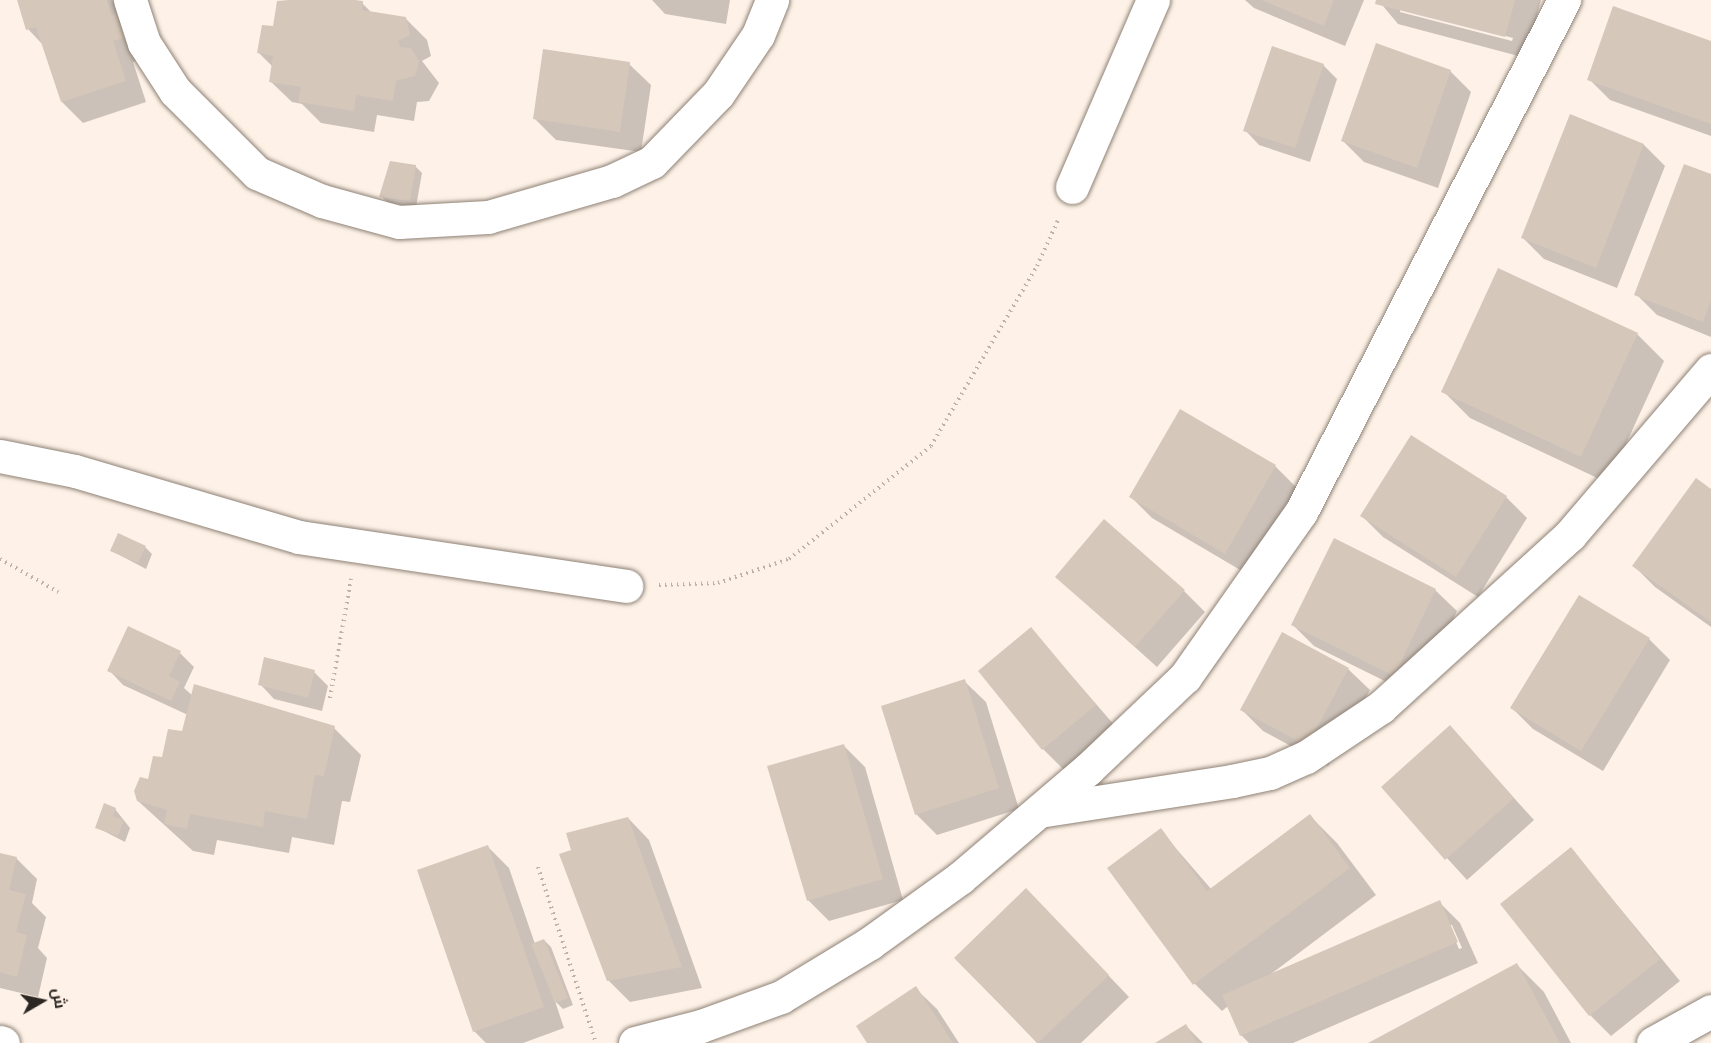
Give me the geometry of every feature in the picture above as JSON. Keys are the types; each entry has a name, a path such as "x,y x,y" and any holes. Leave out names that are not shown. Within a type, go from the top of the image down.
{"street":[{"path":"130,0 144,43 175,91 257,173 322,201 399,222 488,217 612,181 652,162 718,94 758,35 772,0"},
{"path":"1072,187 1153,0"},
{"path":"635,1043 701,1026 781,997 870,943 960,878 1039,811 1185,677 1301,512 1564,0"},
{"path":"1039,811 1232,781 1270,773 1306,758 1381,707 1570,535 1711,370"},
{"path":"0,456 75,471 299,537 626,586"},
{"path":"1653,1043 1711,1011"}],"path":[{"path":"626,586 718,584 789,559 931,446 1037,266 1072,187"},
{"path":"330,698 357,545"},
{"path":"0,559 58,592"},
{"path":"538,867 596,1043"}],"building":[{"path":"17,0 107,0 112,15 127,11 135,34 113,41 126,81 61,102 36,27 26,30"},
{"path":"1261,0 1334,0 1324,26"},
{"path":"1376,0 1515,0 1505,37 1375,4"},
{"path":"277,1 363,1 362,10 406,17 410,35 398,41 400,47 411,48 419,61 415,76 396,81 393,101 356,95 354,111 298,102 301,87 269,82 273,56 257,53 262,25 273,26"},
{"path":"1613,6 1711,41 1711,124 1587,80"},
{"path":"1376,43 1451,70 1417,168 1341,141"},
{"path":"1272,46 1324,64 1295,148 1243,131"},
{"path":"543,49 630,62 620,132 533,119"},
{"path":"1570,114 1644,144 1596,268 1521,238"},
{"path":"390,161 416,165 410,201 379,197"},
{"path":"1684,164 1711,174 1711,301 1703,322 1634,295"},
{"path":"1498,268 1638,333 1581,457 1441,392"},
{"path":"1180,409 1276,465 1225,554 1129,497"},
{"path":"1411,435 1507,496 1456,577 1360,516"},
{"path":"1696,478 1711,489 1711,622 1632,566"},
{"path":"1104,519 1185,590 1135,647 1055,577"},
{"path":"118,533 146,546 138,563 110,551"},
{"path":"1334,538 1436,589 1394,676 1291,625"},
{"path":"1579,595 1650,638 1581,751 1510,708"},
{"path":"128,626 181,651 169,676 180,682 171,701 107,671"},
{"path":"1031,627 1096,705 1042,750 978,671"},
{"path":"1282,632 1349,668 1307,746 1240,710"},
{"path":"264,657 315,670 308,698 258,685"},
{"path":"965,679 999,788 915,815 881,706"},
{"path":"194,684 335,726 324,776 315,775 307,819 265,811 263,827 190,814 187,829 164,824 167,810 137,801 134,791 140,777 148,779 153,756 162,757 168,729 182,731"},
{"path":"1450,725 1514,798 1445,860 1381,787"},
{"path":"844,744 883,879 807,901 767,766"},
{"path":"104,803 116,808 113,816 124,820 118,836 95,828"},
{"path":"1310,814 1350,868 1193,985 1107,868 1161,828 1207,891"},
{"path":"628,817 682,967 607,981 559,854 571,850 566,833"},
{"path":"488,845 544,1007 473,1032 417,870"},
{"path":"1571,847 1660,959 1589,1016 1500,904"},
{"path":"0,853 17,857 9,890 26,894 16,932 27,935 17,977 0,972"},
{"path":"1026,888 1109,975 1038,1043 954,958"},
{"path":"1440,900 1458,942 1240,1036 1222,995"},
{"path":"544,939 568,998 555,1003 531,944"},
{"path":"1517,963 1560,1043 1368,1043"},
{"path":"916,986 953,1043 867,1043 856,1026"},
{"path":"1186,1024 1197,1043 1155,1043"}]}
